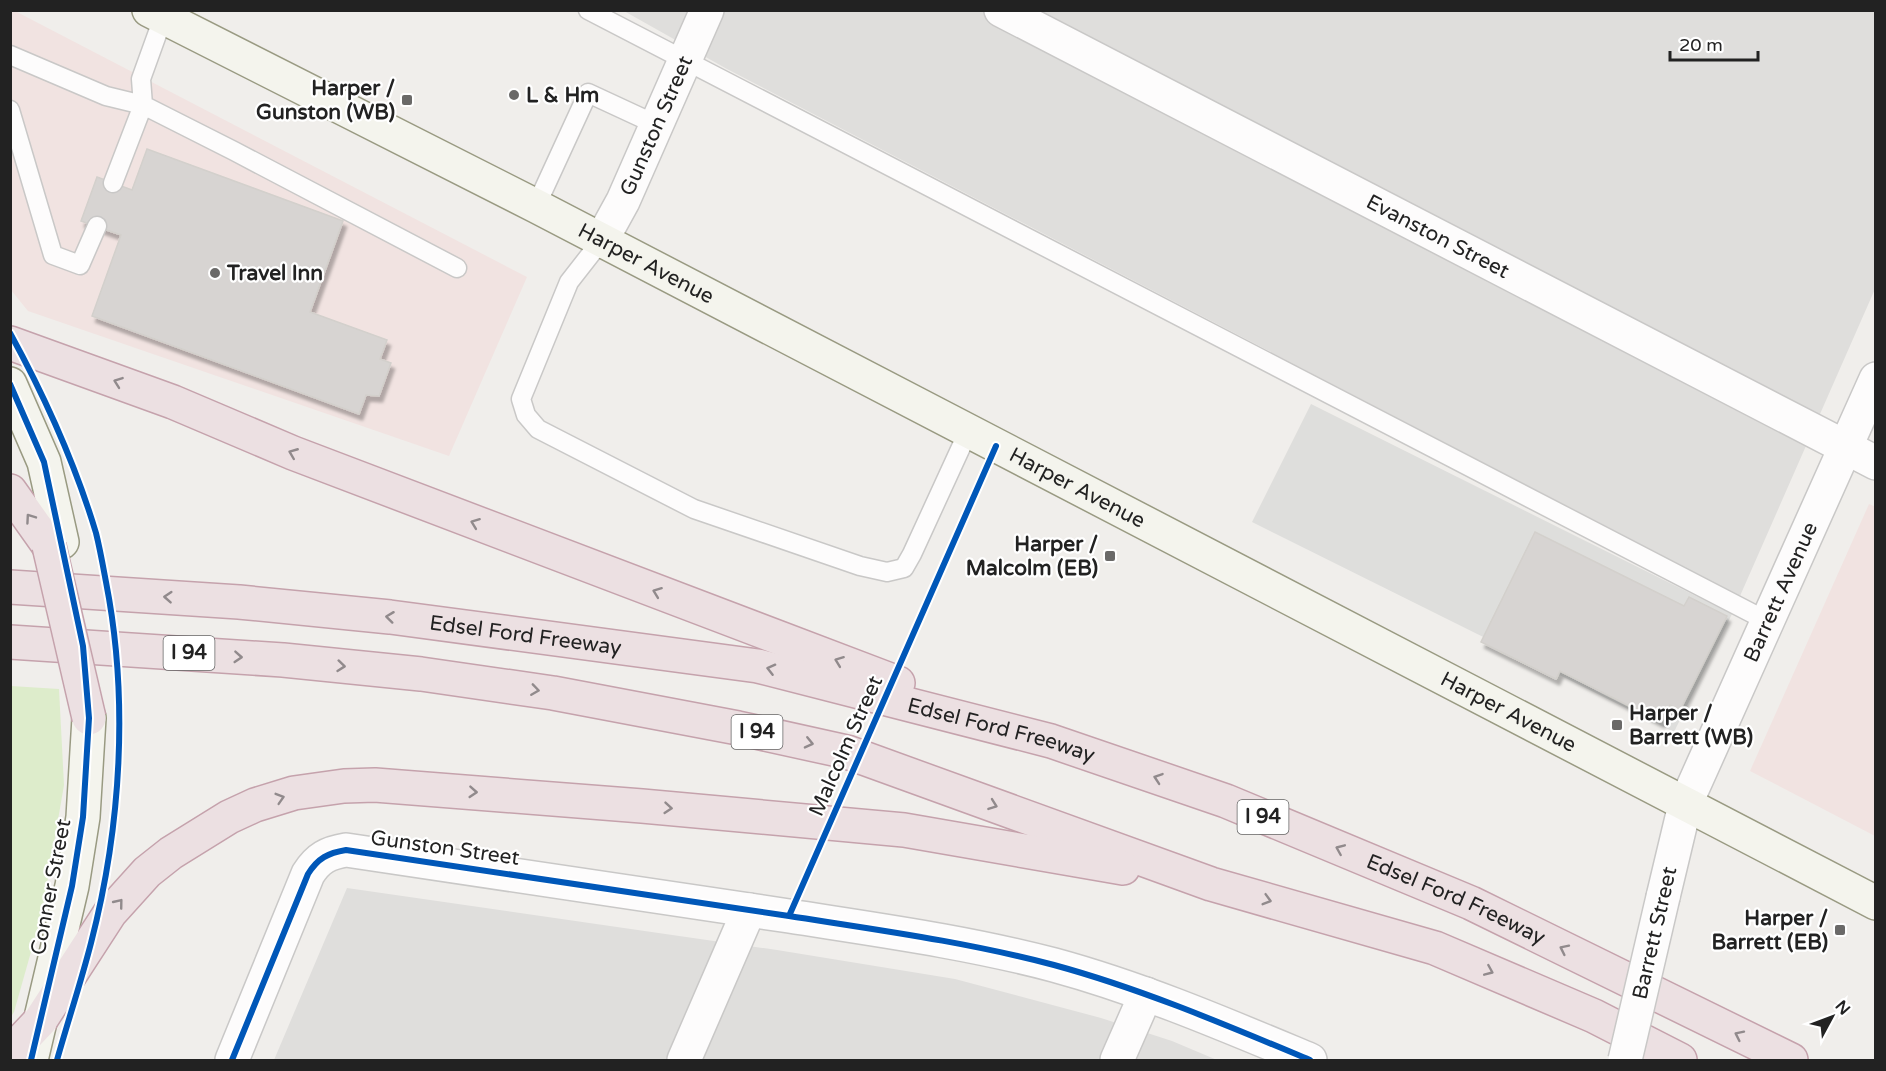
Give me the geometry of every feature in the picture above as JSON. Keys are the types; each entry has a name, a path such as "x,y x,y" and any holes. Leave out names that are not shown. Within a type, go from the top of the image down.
{"highway":[{"path":"10,343 173,402 304,458 1051,741"},
{"path":"10,490 55,544 89,718"},
{"name":"Edsel Ford Freeway","path":"10,586 239,602 390,617 758,666 1051,741 1226,801 1471,903 1791,1060"},
{"name":"I 94","path":"10,642 283,660 421,674 553,693 738,728 847,752 1211,884 1435,948 1594,1016 1680,1060"},
{"path":"10,1053 39,1021 110,913 147,872 171,853 229,817 255,805 294,793 344,786 375,785 904,830 1211,884"}],"main road":[{"name":"Harper Avenue","path":"156,14 536,206 1875,903"},
{"path":"10,384 44,462 55,544"},
{"name":"Conner Street","path":"31,1060 72,886 83,817 89,718"}],"street":[{"name":"Gunston Street","path":"601,241 623,201 707,10"},
{"name":"Evanston Street","path":"1001,10 1875,463"},
{"name":"Barrett Avenue","path":"1685,805 1875,379"},
{"name":"Barrett Street","path":"1624,1060 1685,805"},
{"name":"Gunston Street","path":"232,1060 308,874 315,863 330,853 346,850 946,941 1054,966 1146,994 1310,1060"},
{"path":"684,1060 749,910"},
{"path":"1118,1060 1146,994"}],"lane":[{"path":"588,10 684,62 1767,621"},
{"path":"113,183 142,105 141,79 156,14"},
{"path":"10,55 106,96 142,105 457,268"},
{"path":"536,206 588,93 657,124"},
{"path":"10,110 53,255 80,265 97,226"},
{"path":"601,241 568,282 521,399 526,415 538,429 694,509 860,566 887,572 904,568 968,432"}],"shaded area":[{"path":"10,11 15,11 527,277 449,456 28,311 11,290"},
{"path":"624,11 1875,11 1875,289 1740,596 727,69"},
{"path":"1311,404 1732,614 1674,732 1252,522"},
{"path":"1869,504 1876,507 1875,836 1750,771"},
{"path":"347,888 777,950 955,979 1101,1018 1172,1041 1217,1060 274,1060"}],"green space":[{"path":"11,686 59,689 64,785 42,913 11,1017"}],"building":[{"name":"Travel Inn","path":"147,149 343,221 310,312 387,340 380,359 391,363 379,396 366,395 359,414 92,316 121,235 81,221 97,177 132,190"},
{"path":"1535,532 1684,606 1689,597 1727,616 1680,710 1670,705 1661,722 1560,671 1556,679 1481,642"}],"cycle path":[{"path":"10,333 58,431 79,481 96,533 106,582 118,671 118,763 109,854 91,943 57,1060"},
{"path":"10,384 44,462 83,646 89,718 83,817 72,886 31,1060"},
{"name":"Malcolm Street","path":"789,916 996,446"},
{"path":"232,1060 308,874 324,857 346,850 856,926 988,950 1054,965 1119,985 1183,1008 1310,1060"}],"place":[{"name":"L & Hm","path":"514,95"},
{"name":"Harper / Gunston (WB)","path":"407,100"},
{"name":"Travel Inn","path":"215,273"},
{"name":"Harper / Malcolm (EB)","path":"1110,556"},
{"name":"Harper / Barrett (WB)","path":"1617,725"},
{"name":"Harper / Barrett (EB)","path":"1840,930"}]}
